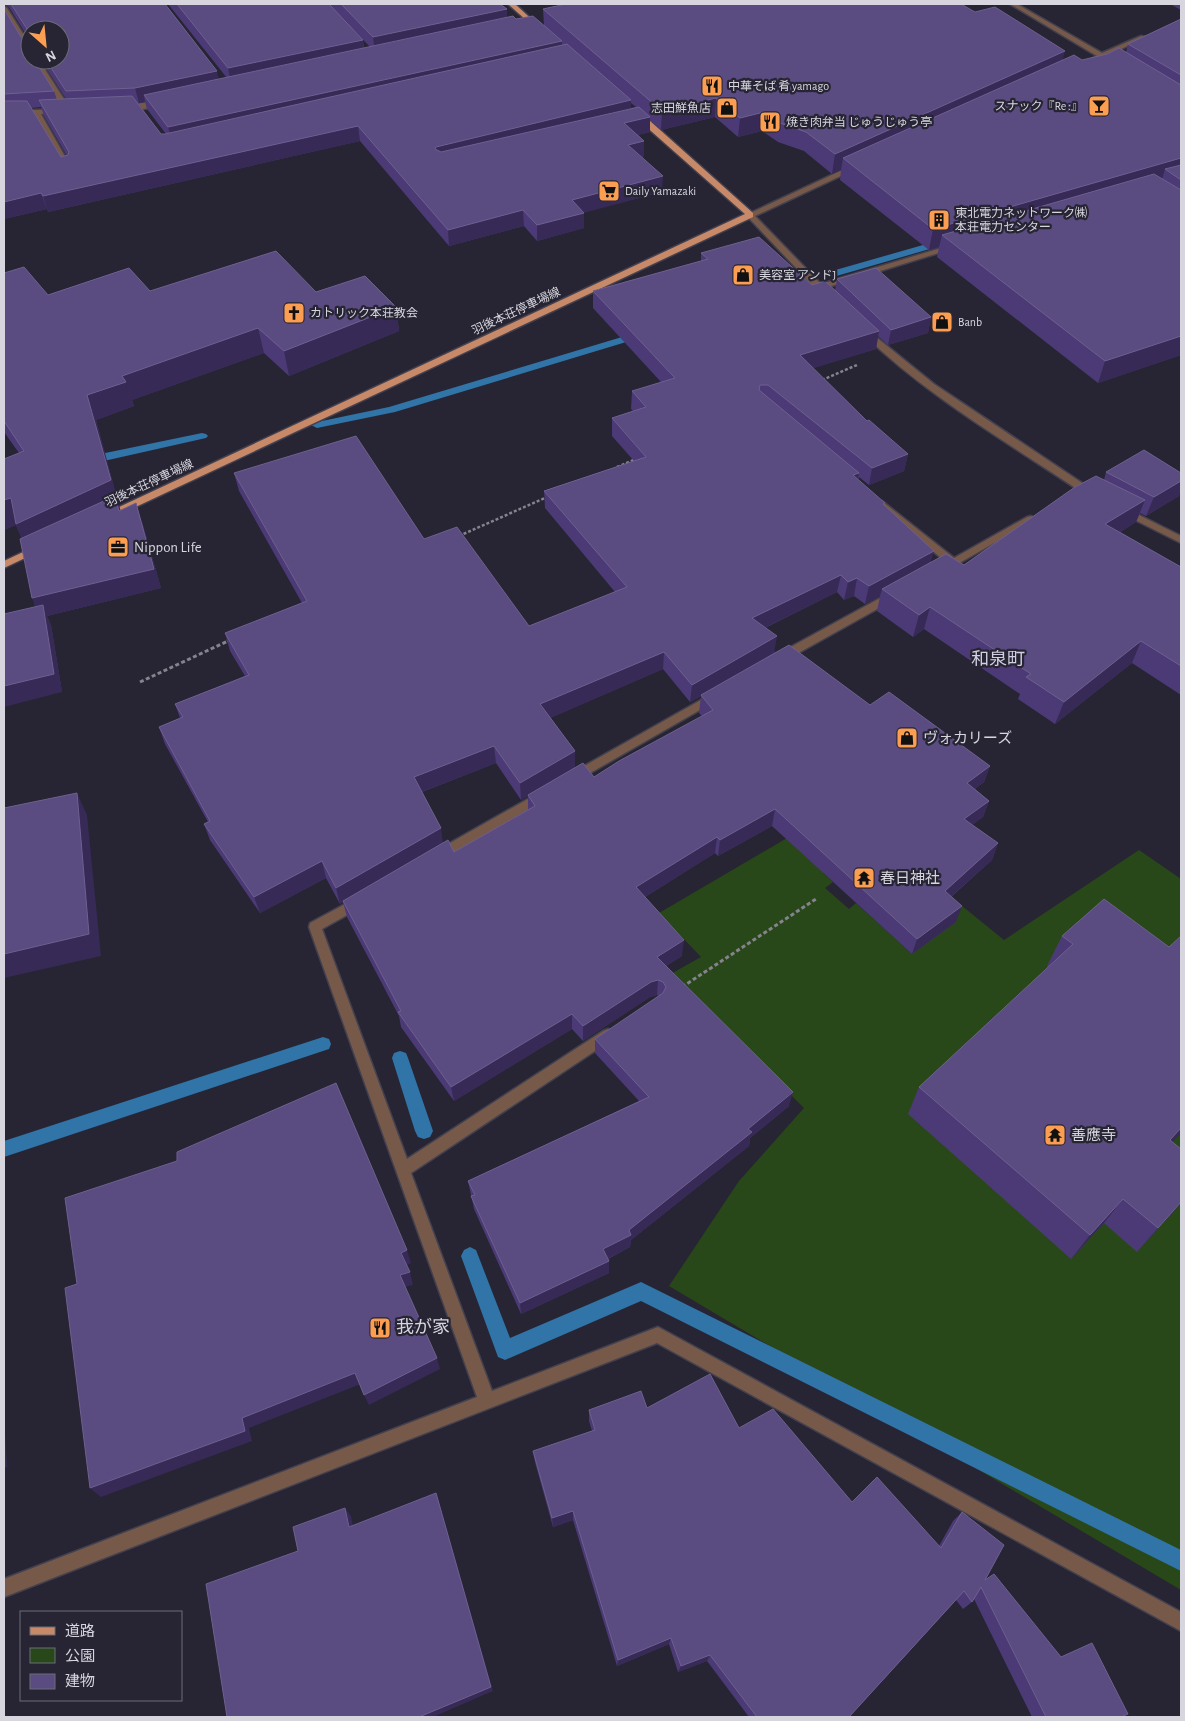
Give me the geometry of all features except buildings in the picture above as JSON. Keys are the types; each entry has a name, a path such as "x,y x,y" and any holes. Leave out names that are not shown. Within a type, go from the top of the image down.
{"main road":[{"path":"511,4 544,34"},
{"path":"633,111 750,215"},
{"name":"羽後本荘停車場線","path":"94,522 750,215"},
{"path":"4,565 49,544"}],"street":[{"path":"1013,4 1118,66"},
{"path":"4,8 20,34"},
{"path":"522,24 540,20"},
{"path":"1084,64 1155,32"},
{"path":"42,70 67,110"},
{"path":"112,108 139,106 175,99"},
{"path":"139,106 144,113"},
{"path":"4,113 76,110"},
{"path":"36,112 68,169"},
{"path":"631,119 640,117"},
{"path":"833,300 750,215 867,162"},
{"path":"819,287 960,245"},
{"path":"860,326 887,352 931,386 1080,493 1106,502 1181,540"},
{"path":"877,500 953,562"},
{"path":"928,576 1041,514"},
{"path":"768,665 903,590"},
{"path":"424,865 726,690"},
{"path":"374,894 316,927 486,1401"},
{"path":"403,1170 624,1025"},
{"path":"4,1588 658,1335 1181,1622"}],"path":[{"path":"814,384 887,352"},
{"path":"609,470 636,459"},
{"path":"454,538 548,496"},
{"path":"140,682 230,640"},
{"path":"680,988 816,899"}],"green space":[{"path":"840,807 1004,940 1139,850 1181,879 1181,1590 669,1286 739,1181 804,1108 693,997 660,980 701,957 659,913","holes":["865,843 912,954 856,903 849,909 825,888 833,882 823,873"]}],"waterway":[{"path":"829,275 944,242"},
{"path":"317,425 391,410 642,334"},
{"path":"86,461 202,436"},
{"path":"4,1149 323,1044"},
{"path":"400,1058 424,1131"},
{"path":"470,1256 505,1350 641,1291 1181,1561"}],"place":[{"name":"中華そば 肴 yamago","path":"712,86"},
{"name":"スナック『Re :』","path":"1099,106"},
{"name":"志田鮮魚店","path":"727,108"},
{"name":"焼き肉弁当 じゅうじゅう亭","path":"770,122"},
{"name":"Daily Yamazaki","path":"609,191"},
{"name":"東北電力ネットワーク㈱ 本荘電力センター","path":"939,220"},
{"name":"美容室 アンドJ","path":"743,275"},
{"name":"カトリック本荘教会","path":"294,313"},
{"name":"Banb","path":"942,322"},
{"name":"Nippon Life","path":"118,547"},
{"name":"ヴォカリーズ","path":"907,738"},
{"name":"春日神社","path":"864,878"},
{"name":"善應寺","path":"1055,1135"},
{"name":"我が家","path":"380,1328"}],"district":[{"name":"和泉町","path":"998,660"}]}
